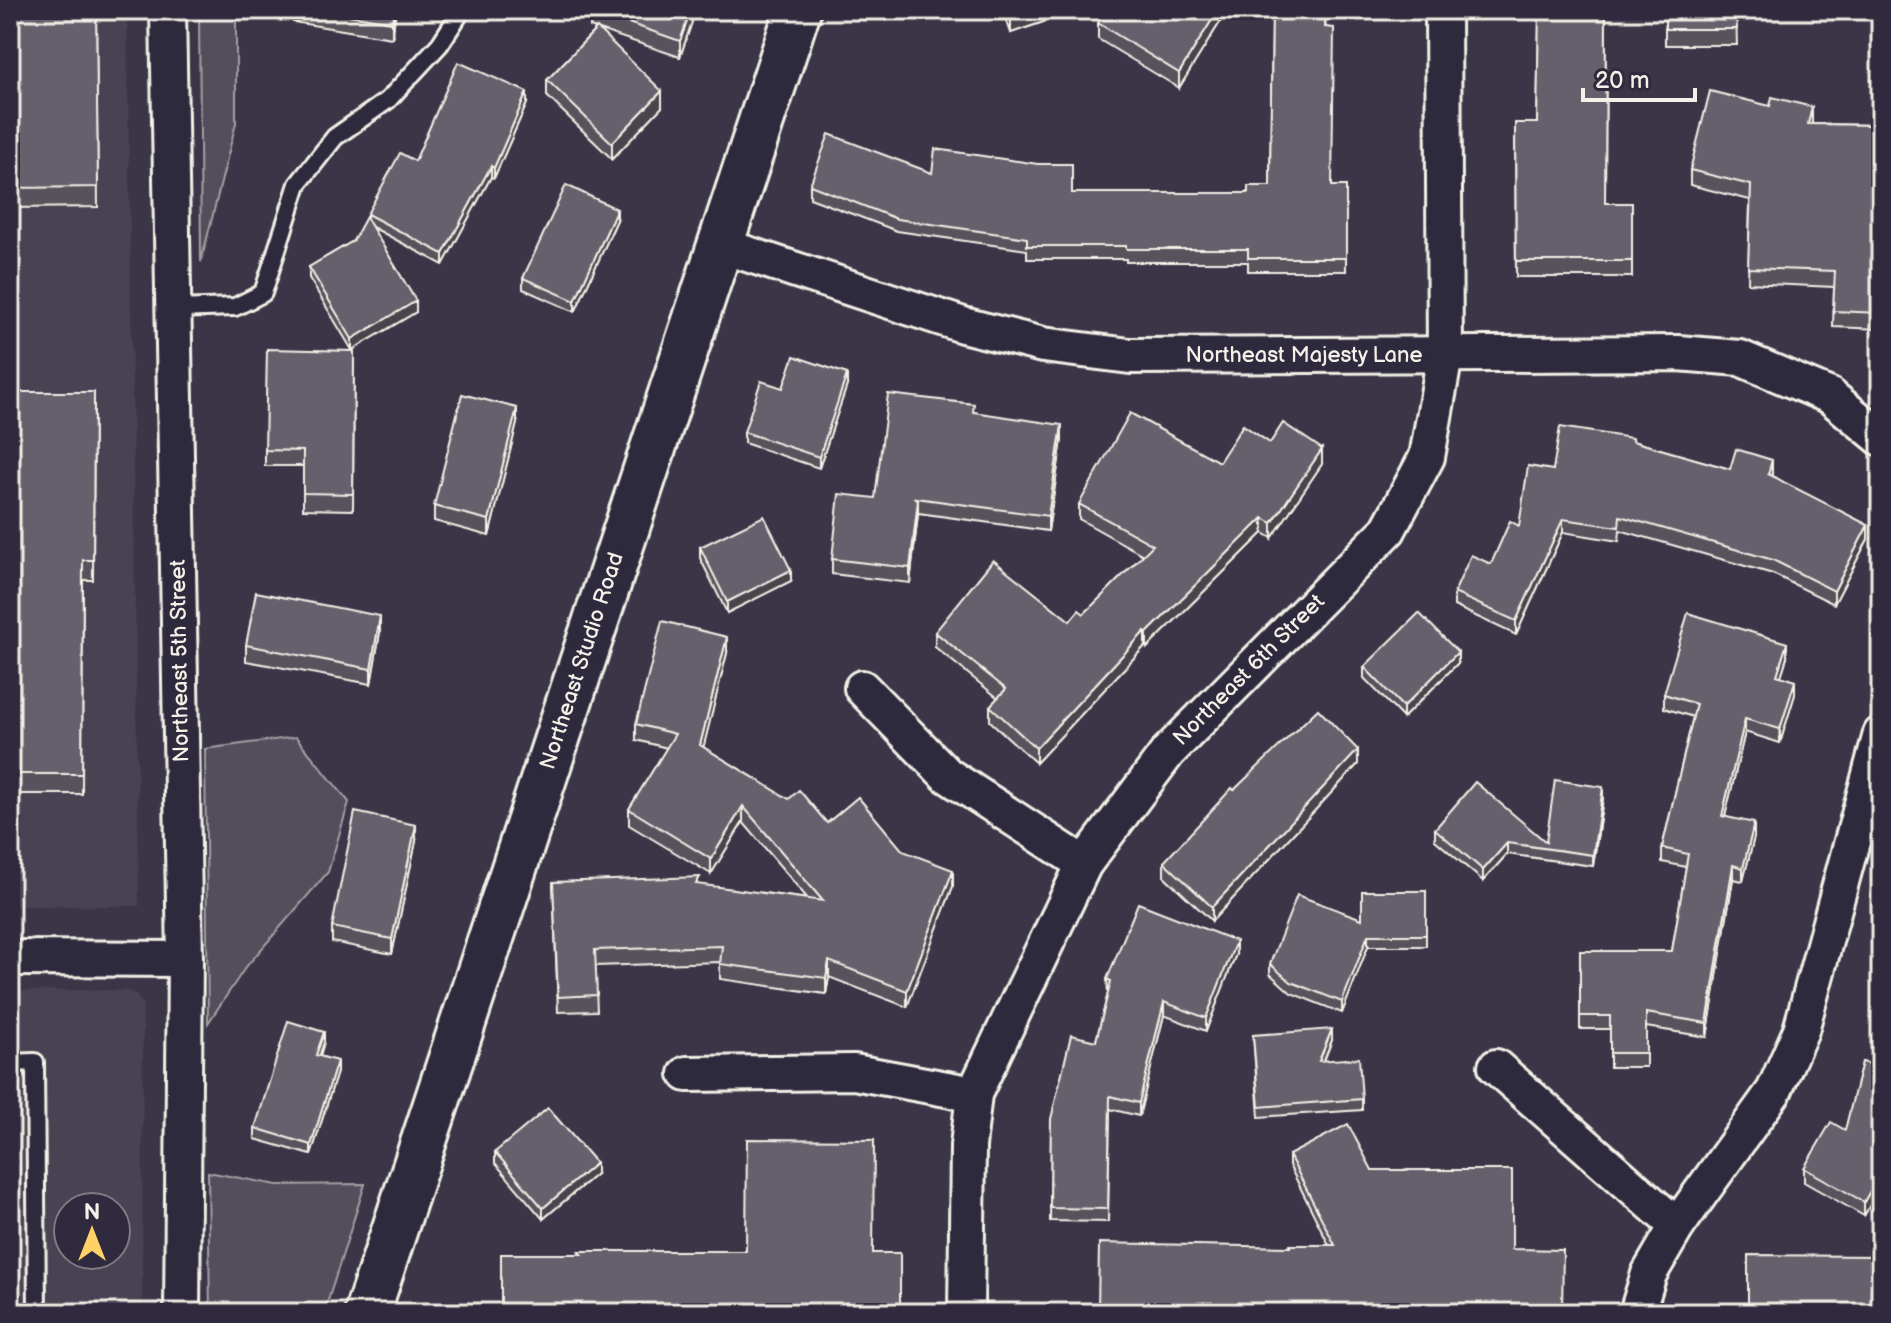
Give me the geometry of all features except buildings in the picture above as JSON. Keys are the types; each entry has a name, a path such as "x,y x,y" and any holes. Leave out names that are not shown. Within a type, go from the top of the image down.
{"street":[{"name":"Northeast 5th Street","path":"168,10 185,959 182,1313"},
{"name":"Northeast Studio Road","path":"367,1313 798,10"},
{"name":"Northeast 6th Street","path":"966,1313 968,1146 974,1094 1084,864 1168,752 1388,530 1427,457 1445,355 1443,10"},
{"name":"Northeast Majesty Lane","path":"720,245 963,325 1043,345 1130,356 1678,353 1740,358 1830,396 1881,438"},
{"path":"862,688 947,775 1084,864"},
{"path":"1637,1313 1649,1274 1677,1226 1774,1091 1801,1030 1881,734"},
{"path":"10,958 185,959"},
{"path":"1496,1067 1677,1226"},
{"path":"687,1074 854,1072 974,1094"}],"lane":[{"path":"175,309 235,307 263,293 298,184 335,137 388,100 440,44 462,10"},
{"path":"10,1063 35,1062 37,1313"}],"shaded area":[{"path":"10,10 127,10 139,906 10,906"},
{"path":"199,10 236,10 236,123 201,262"},
{"path":"296,737 349,802 328,872 245,968 208,1023 205,749"},
{"path":"125,990 136,995 143,1004 142,1313 10,1313 10,991"},
{"path":"208,1172 277,1185 365,1184 324,1313 210,1313"}]}
